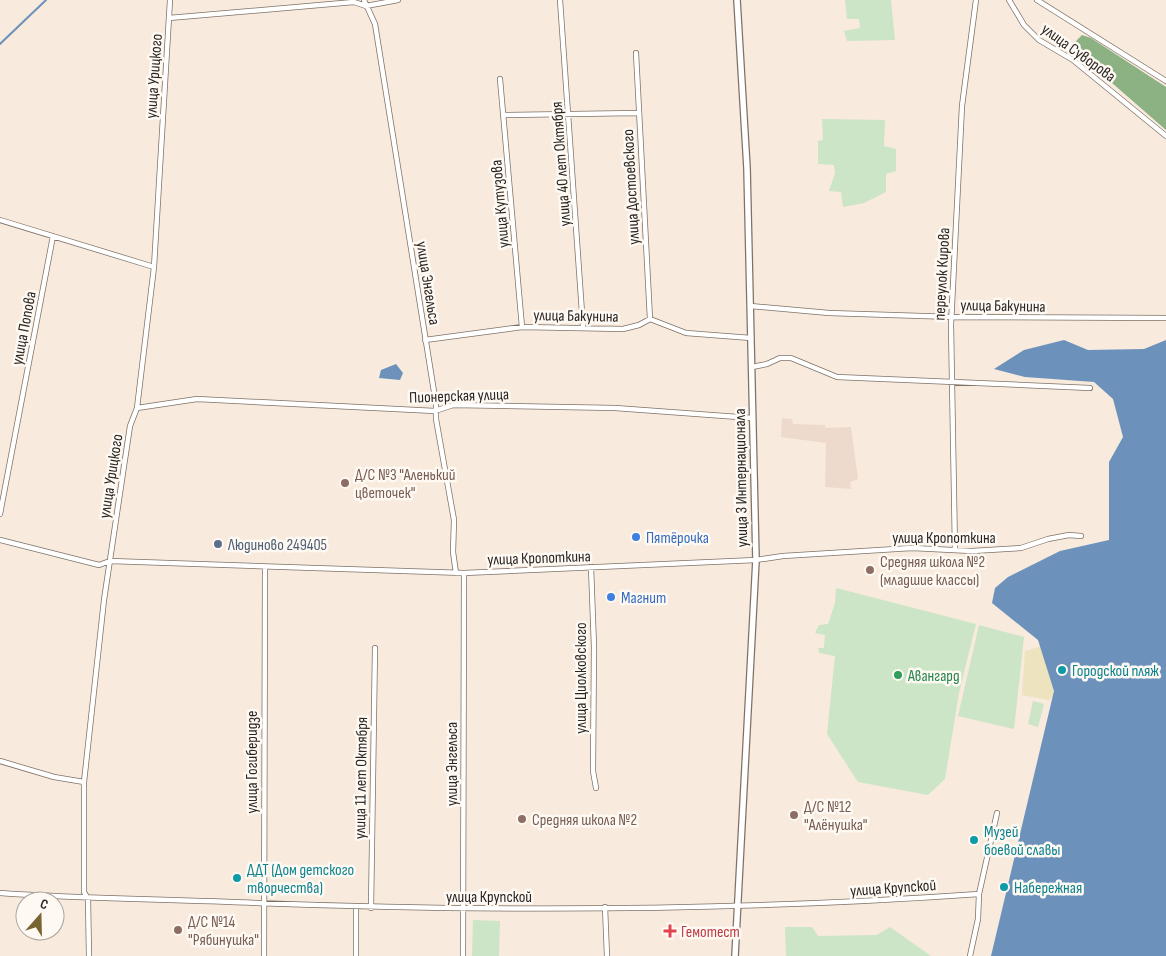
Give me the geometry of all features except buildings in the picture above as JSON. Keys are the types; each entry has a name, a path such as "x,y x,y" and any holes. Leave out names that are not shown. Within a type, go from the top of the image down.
{"street":[{"name":"улица Урицкого","path":"89,956 88,899 84,892 84,782 102,616 130,426 137,408 154,267 170,0"},
{"name":"улица Энгельса","path":"364,0 375,24 435,411 454,520 453,545 456,572"},
{"path":"169,18 354,2 366,6 398,0"},
{"name":"улица 40 лет Октября","path":"560,0 583,327"},
{"name":"улица 3 Интернационала","path":"735,956 756,560 747,168 737,0"},
{"name":"переулок Кирова","path":"956,550 951,325 953,317 962,106 976,0"},
{"name":"улица Суворова","path":"1009,0 1024,25 1039,40 1073,60 1166,136"},
{"name":"улица Суворова","path":"1037,0 1166,81"},
{"name":"улица Достоевского","path":"636,53 650,319"},
{"name":"улица Кутузова","path":"500,79 505,115 522,327"},
{"path":"505,115 638,112"},
{"path":"0,220 154,267"},
{"name":"улица Попова","path":"0,514 53,236"},
{"name":"улица Бакунина","path":"750,306 829,314 953,317 1166,318"},
{"path":"650,319 686,333 751,338"},
{"name":"улица Бакунина","path":"425,340 522,327 623,329 639,325 650,319"},
{"path":"752,367 767,364 780,358 791,358 837,377 1090,388"},
{"name":"Пионерская улица","path":"137,408 198,399 435,411 453,405 615,408 752,418"},
{"name":"улица Кропоткина","path":"0,540 99,565 110,561 265,568 464,573 756,560 783,556 902,549 972,551 1021,548 1069,535 1081,536"},
{"name":"улица Циолковского","path":"590,567 594,647 593,771 596,788"},
{"name":"улица Гогиберидзе","path":"264,956 265,568"},
{"name":"улица Энгельса","path":"463,956 464,573"},
{"name":"улица 11 лет Октября","path":"370,908 375,648"},
{"path":"0,761 54,778 84,782"},
{"path":"970,956 978,919 978,894 997,813"},
{"name":"улица Крупской","path":"0,893 88,899 464,909 738,907 852,903 978,894"},
{"path":"356,907 356,956"},
{"path":"605,907 606,956"}],"shaded area":[{"path":"782,418 792,419 793,424 825,425 825,428 851,427 858,479 850,482 851,489 825,487 826,443 781,437"}],"green space":[{"path":"845,0 891,0 895,40 847,41 844,31 860,28 859,19 847,19"},
{"path":"1082,35 1091,38 1166,87 1166,130 1104,76 1076,58 1072,45"},
{"path":"822,119 885,120 884,146 896,149 896,171 886,174 886,192 864,203 843,207 841,192 829,191 835,173 834,165 818,164 818,141 823,140"},
{"name":"Авангард","path":"836,588 976,624 959,693 945,779 928,795 858,782 827,734 835,656 819,653 818,648 824,648 825,635 815,633 819,625 828,624 835,603"},
{"path":"979,625 1024,637 1014,729 958,716"},
{"path":"1033,701 1044,704 1038,727 1028,724"},
{"path":"473,920 500,921 499,956 472,956"},
{"path":"785,927 812,927 818,936 877,935 890,927 931,956 786,956"}],"sand":[{"path":"1045,640 1063,689 1049,700 1022,695 1025,651 1039,647"}],"water":[{"path":"1064,340 1088,350 1144,349 1166,340 1166,956 991,956 1054,691 1038,640 992,603 995,588 1008,577 1060,551 1109,540 1109,462 1123,437 1113,399 1094,382 1025,377 994,369 1024,350"},
{"path":"396,364 403,373 400,380 379,378 381,370"}],"waterway":[{"path":"0,44 46,0"}],"place":[{"name":"Д/С №3 \"Аленький цветочек\"","path":"345,483"},
{"name":"Пятёрочка","path":"636,537"},
{"name":"Людиново 249405","path":"218,544"},
{"name":"Средняя школа №2 (младшие классы)","path":"870,570"},
{"name":"Магнит","path":"611,597"},
{"name":"Городской пляж","path":"1062,670"},
{"name":"Авангард","path":"898,675"},
{"name":"Д/С №12 \"Алёнушка\"","path":"794,815"},
{"name":"Средняя школа №2","path":"522,819"},
{"name":"Музей боевой славы","path":"974,840"},
{"name":"ДДТ (Дом детского творчества)","path":"237,878"},
{"name":"Набережная","path":"1004,887"},
{"name":"Д/С №14 \"Рябинушка\"","path":"178,930"},
{"name":"Гемотест","path":"670,931"}]}
